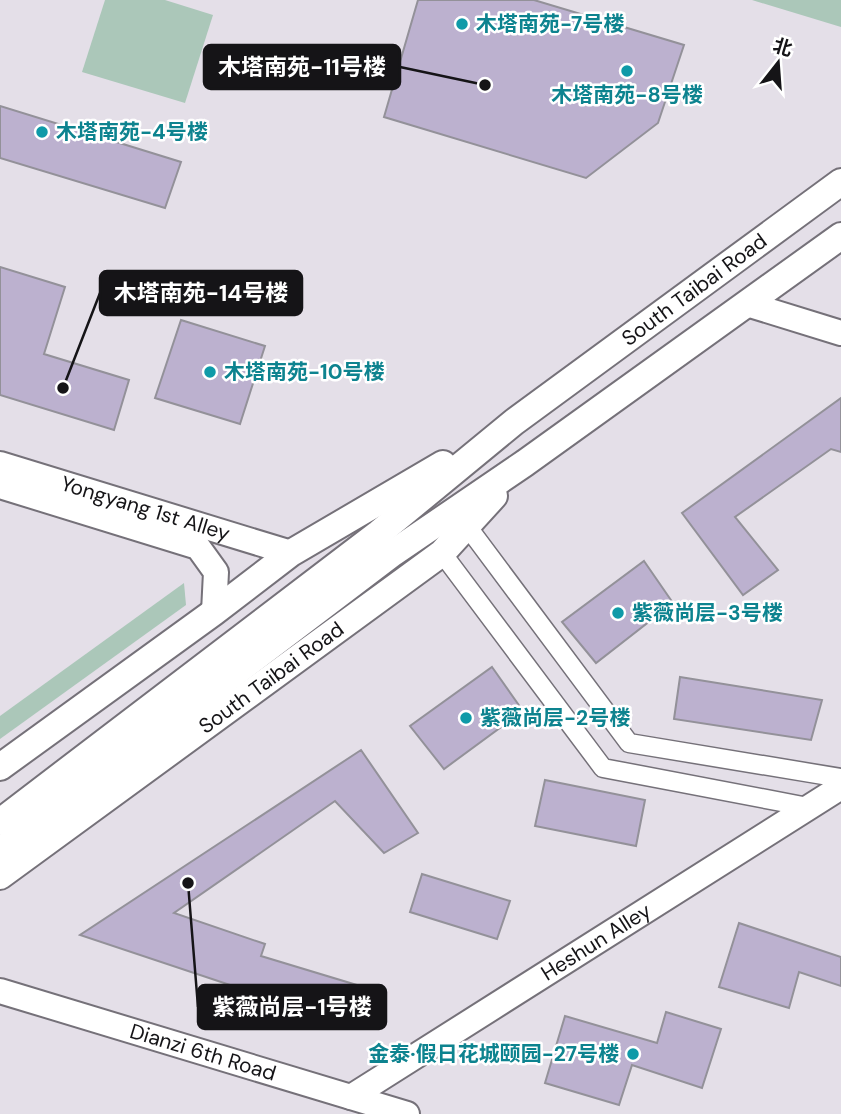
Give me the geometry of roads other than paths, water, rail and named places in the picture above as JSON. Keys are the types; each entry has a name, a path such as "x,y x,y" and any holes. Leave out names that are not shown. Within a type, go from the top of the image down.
{"main road":[{"name":"South Taibai Road","path":"0,767 291,553 514,422 841,182"},
{"name":"South Taibai Road","path":"0,822 386,543 525,463 841,236"},
{"name":"South Taibai Road","path":"0,851 386,543 514,422"},
{"name":"South Taibai Road","path":"0,876 442,553 525,463"}],"street":[{"path":"747,304 841,333"},
{"name":"Yongyang 1st Alley","path":"0,464 291,553"},
{"name":"Yongyang 1st Alley","path":"0,486 198,547 216,572 214,612"},
{"path":"467,526 629,743 841,778"},
{"path":"442,553 603,768 808,807"},
{"name":"Heshun Alley","path":"351,1097 841,787"},
{"name":"Dianzi 6th Road","path":"0,991 407,1114"}],"place":[{"name":"木塔南苑-7号楼","path":"462,24"},
{"name":"木塔南苑-8号楼","path":"627,71"},
{"name":"木塔南苑-11号楼","path":"485,85"},
{"name":"木塔南苑-4号楼","path":"42,132"},
{"name":"木塔南苑-10号楼","path":"210,372"},
{"name":"木塔南苑-14号楼","path":"63,388"},
{"name":"紫薇尚层-3号楼","path":"618,613"},
{"name":"紫薇尚层-2号楼","path":"466,718"},
{"name":"紫薇尚层-1号楼","path":"188,883"},
{"name":"金泰·假日花城颐园-27号楼","path":"633,1054"}]}
